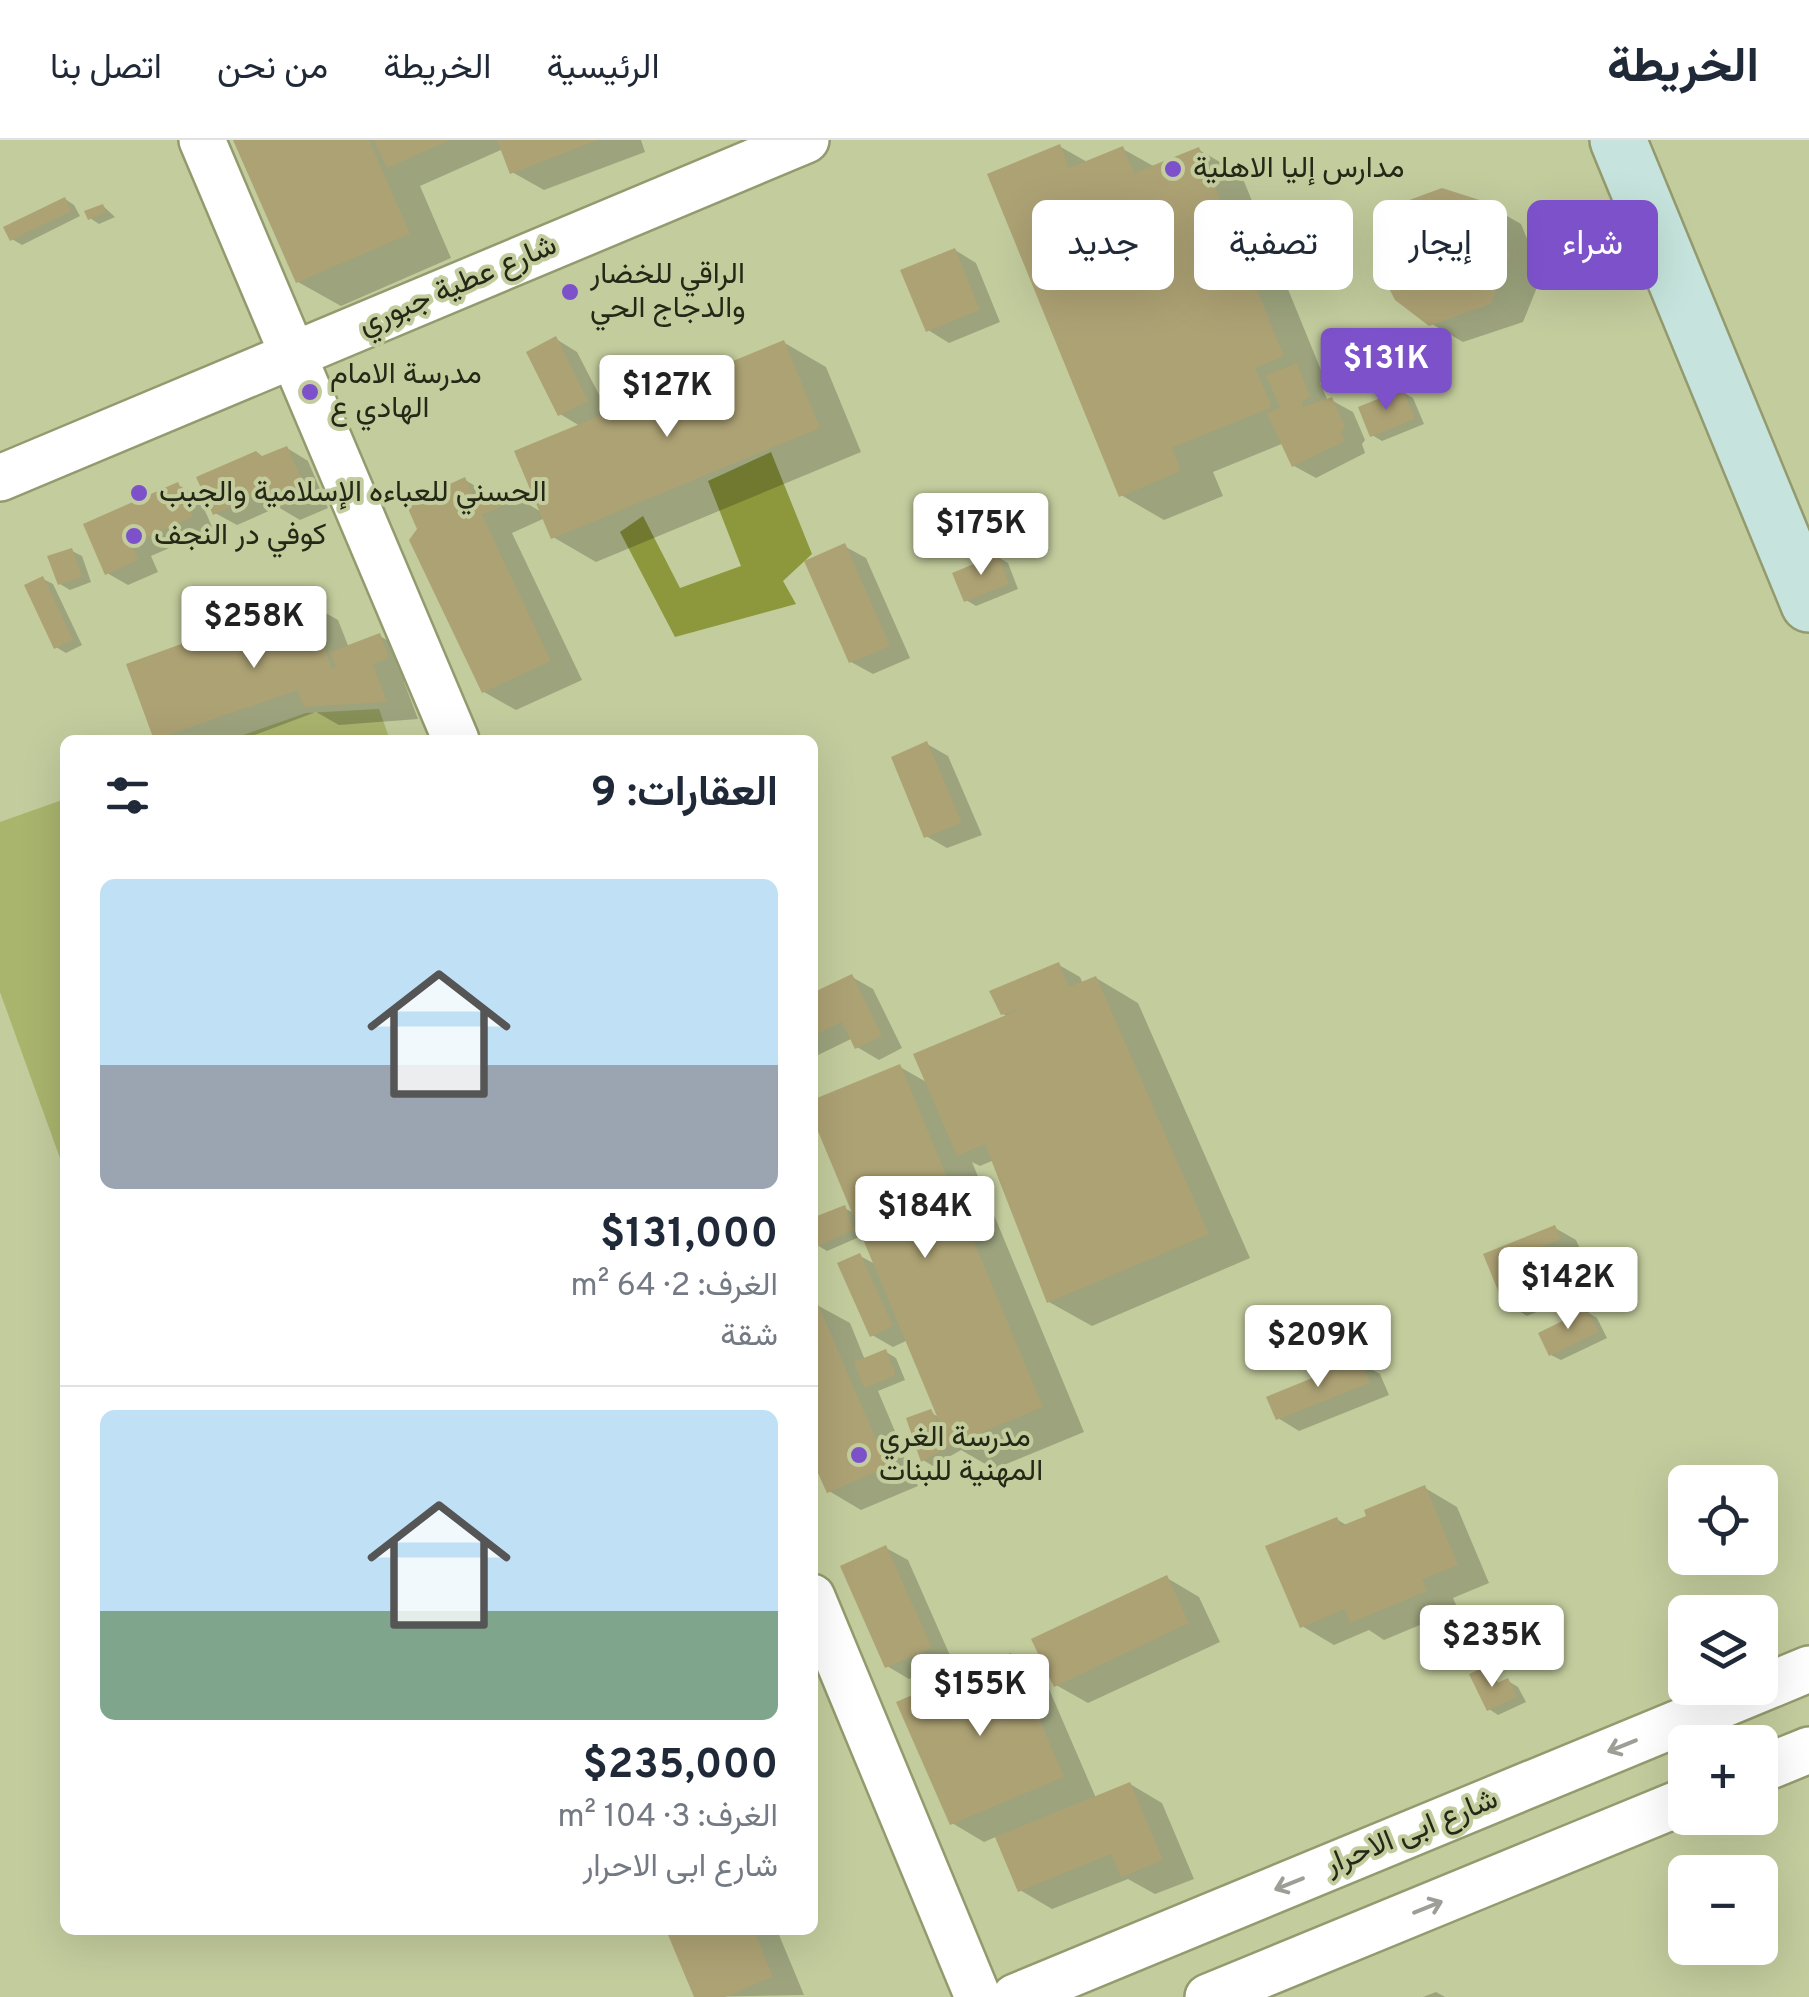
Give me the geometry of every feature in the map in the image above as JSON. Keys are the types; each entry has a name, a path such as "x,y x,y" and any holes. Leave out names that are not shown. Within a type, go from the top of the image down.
{"street":[{"path":"202,140 454,735"},
{"name":"شارع عطية جبوري","path":"0,478 806,140"},
{"path":"1618,140 1809,604"},
{"path":"818,1611 978,1997"},
{"name":"شارع ابی الاحرار","path":"1016,1997 1809,1669"},
{"path":"1778,1763 1809,1750"},
{"path":"1208,1997 1668,1808"}],"green space":[{"path":"771,452 812,554 783,581 796,604 675,637 620,532 643,516 680,588 741,566 708,481"},
{"path":"379,709 388,735 243,735 306,713"},
{"path":"60,801 60,1158 0,992 0,822"}],"building":[{"path":"233,140 369,140 410,234 296,283"},
{"path":"374,140 450,140 387,168"},
{"path":"497,140 598,140 510,174"},
{"path":"1060,144 1069,168 1123,146 1134,173 1199,147 1221,200 1194,200 1194,290 1257,290 1284,356 1255,368 1272,407 1172,448 1181,471 1119,497 1034,290 1174,290 1174,200 1032,200 1032,284 987,174"},
{"path":"1442,188 1480,200 1409,200"},
{"path":"65,197 71,211 10,241 3,227"},
{"path":"103,204 106,212 88,220 84,211"},
{"path":"955,248 980,310 926,332 900,270"},
{"path":"1390,290 1496,290 1491,304 1429,326 1395,300"},
{"path":"556,336 588,401 558,416 526,352"},
{"path":"784,340 820,428 551,539 514,451"},
{"path":"1297,363 1310,396 1302,402 1303,407 1332,397 1345,427 1341,432 1345,441 1292,467 1267,414 1280,407 1266,375"},
{"path":"1403,389 1415,419 1370,437 1358,407"},
{"path":"287,446 309,495 277,509 268,490 213,515 196,477 256,451 262,456"},
{"path":"465,477 477,504 508,490 513,501 482,515 551,661 482,693 409,540 417,529 406,504"},
{"path":"178,482 193,517 131,544 138,560 105,575 83,524"},
{"path":"845,543 890,646 849,663 804,561"},
{"path":"72,548 82,577 58,585 47,556"},
{"path":"998,554 1009,584 964,602 952,573"},
{"path":"43,576 73,640 54,649 24,585"},
{"path":"306,599 332,669 336,667 330,652 380,633 389,658 373,664 387,702 304,707 298,690 168,735 152,735 126,664"},
{"path":"927,741 962,823 924,838 891,757"},
{"path":"1059,962 1069,987 1096,976 1209,1234 1047,1303 985,1144 957,1156 913,1054 1023,1008 1001,1015 989,991"},
{"path":"852,974 882,1036 855,1049 842,1022 818,1033 818,990"},
{"path":"900,1064 1043,1407 949,1446 921,1462 906,1418 931,1409 946,1438 818,1131 818,1098"},
{"path":"845,1205 854,1230 818,1246 818,1216"},
{"path":"1555,1225 1561,1239 1516,1257 1531,1294 1504,1305 1483,1254"},
{"path":"860,1253 893,1326 870,1337 837,1263"},
{"path":"818,1304 888,1467 827,1493 818,1473"},
{"path":"1587,1309 1599,1332 1549,1356 1538,1333"},
{"path":"886,1349 896,1375 864,1388 854,1362"},
{"path":"1359,1359 1370,1383 1276,1420 1266,1397"},
{"path":"1425,1485 1458,1565 1422,1579 1427,1591 1350,1623 1345,1609 1300,1628 1265,1546 1337,1517 1341,1526 1366,1516 1364,1510"},
{"path":"886,1545 932,1648 885,1668 840,1566"},
{"path":"1167,1575 1189,1623 1054,1687 1031,1639"},
{"path":"1011,1653 1064,1777 950,1825 896,1702"},
{"path":"1485,1667 1493,1685 1508,1678 1517,1697 1487,1711 1469,1674"},
{"path":"1130,1782 1163,1860 1121,1877 1111,1854 1018,1892 995,1837"},
{"path":"668,1935 756,1935 773,1977 725,1997 694,1997"}],"place":[{"name":"مدارس إليا الاهلية","path":"1173,169"},
{"name":"الراقي للخضار والدجاج الحي","path":"570,292"},
{"name":"مدرسة الامام الهادي ع","path":"310,392"},
{"name":"الحسني للعباءه الإسلامية والجبب","path":"139,493"},
{"name":"كوفي در النجف","path":"134,536"},
{"name":"مدرسة الغري المهنية للبنات","path":"859,1455"}]}
